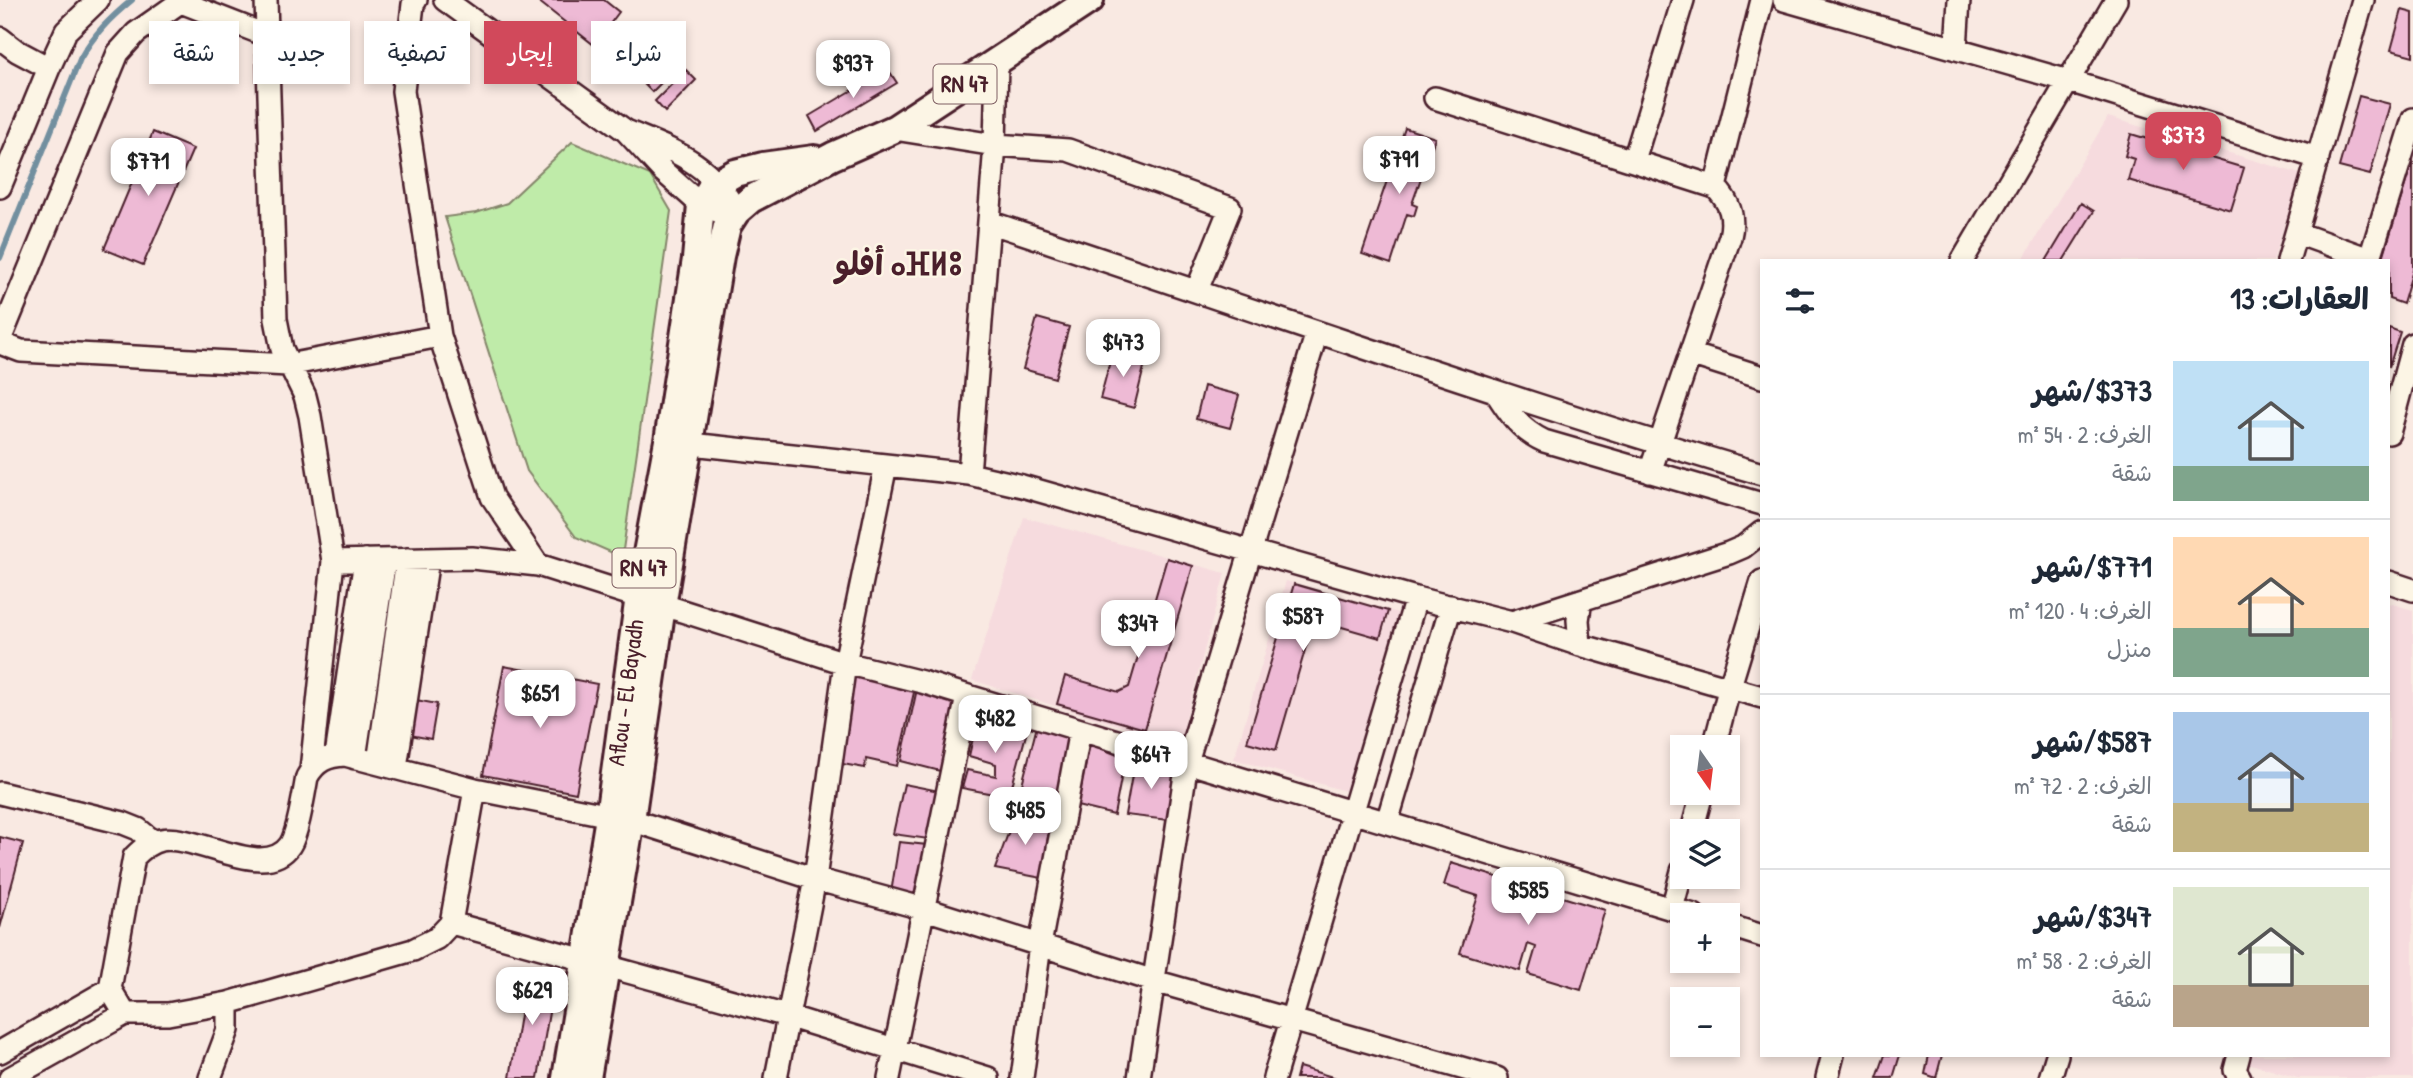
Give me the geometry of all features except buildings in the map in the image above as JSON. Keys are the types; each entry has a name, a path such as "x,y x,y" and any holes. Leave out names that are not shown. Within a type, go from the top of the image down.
{"main road":[{"name":"RN 47","path":"736,212 751,199 833,156 894,129 1090,0"},
{"name":"RN 47","path":"718,182 748,169 833,156"},
{"path":"701,205 705,195 718,182"},
{"name":"Aflou - El Bayadh","path":"679,442 701,205"},
{"name":"Aflou - El Bayadh","path":"587,1078 596,964 651,601 679,442 722,242 727,226 736,212"},
{"name":"Aflou - El Bayadh","path":"566,1078 596,964"}],"street":[{"path":"0,187 48,68 66,31 98,0"},
{"path":"416,0 413,4 403,92 440,336 492,496 538,565"},
{"path":"445,0 626,131 664,172 701,205 717,211 736,212"},
{"path":"1634,160 1683,0"},
{"path":"1715,187 1762,0"},
{"path":"1784,0 1854,9 1956,49 2318,158"},
{"path":"1956,49 1959,0"},
{"path":"2101,27 2103,0"},
{"path":"1963,259 2116,0"},
{"path":"2289,259 2363,0"},
{"path":"253,30 182,1 136,33 118,53 0,342 21,351 288,365 440,336"},
{"path":"268,21 269,3"},
{"path":"0,38 48,68"},
{"path":"969,474 995,145 997,63"},
{"path":"269,84 276,319 288,365 297,379 310,416 333,561 311,770"},
{"path":"1435,98 1715,187 1729,205 1732,226 1650,472"},
{"path":"2369,259 2413,119"},
{"path":"894,129 995,145 1068,150 1230,208 1197,290"},
{"path":"626,131 687,158 718,182 736,212"},
{"path":"989,222 1495,391 1760,473"},
{"path":"2297,233 2366,259"},
{"path":"1139,1078 1187,762 1317,332"},
{"path":"2394,429 2413,344"},
{"path":"1690,354 1760,376"},
{"path":"1495,391 1513,420 1535,437 1760,503"},
{"path":"679,442 969,474 1022,486 1416,598 1512,622 1580,645 1760,696"},
{"path":"776,1078 815,879 845,663 886,465"},
{"path":"1512,622 1729,554 1760,534"},
{"path":"387,765 417,559"},
{"path":"333,561 494,559 538,565 845,663 967,696 1670,908"},
{"path":"345,757 375,560"},
{"path":"2390,582 2413,590"},
{"path":"1717,735 1760,588"},
{"path":"1274,1078 1416,598"},
{"path":"1580,645 1578,620 1581,600"},
{"path":"1387,822 1451,606"},
{"path":"889,1078 967,696"},
{"path":"1022,1078 1040,945 1080,730"},
{"path":"125,1014 110,989 134,857 154,842 172,839 261,860 279,855 292,842 311,770 323,760 345,757 387,765 475,789 620,819 815,879 925,909 1154,981 1497,1078"},
{"path":"10,1078 125,1014 168,1014 228,1003 413,950 437,938 451,923 475,789"},
{"path":"0,793 123,823 138,829 154,842"},
{"path":"451,923 787,1016 988,1078"},
{"path":"1740,929 1760,935"},
{"path":"0,1052 110,989"},
{"path":"209,1078 228,1030 228,1003"},
{"path":"1827,1078 1832,1057"},
{"path":"2050,1078 2056,1057"},
{"path":"2238,1057 2235,1070 2240,1078"}],"shaded area":[{"path":"2108,117 2300,174 2274,259 2023,259"},
{"path":"1024,517 1225,573 1179,744 972,680"},
{"path":"1286,581 1398,613 1345,791 1234,759"},
{"path":"2390,603 2413,610 2413,1078 2298,1078 2248,1063 2250,1057 2390,1057"}],"green space":[{"path":"572,142 650,175 671,211 622,557 576,537 527,471 445,217 476,213 507,203"}],"waterway":[{"path":"0,258 80,59 103,27 132,0"}],"district":[{"name":"أفلو ⴰⴼⵍⵓ","path":"899,264"}]}
